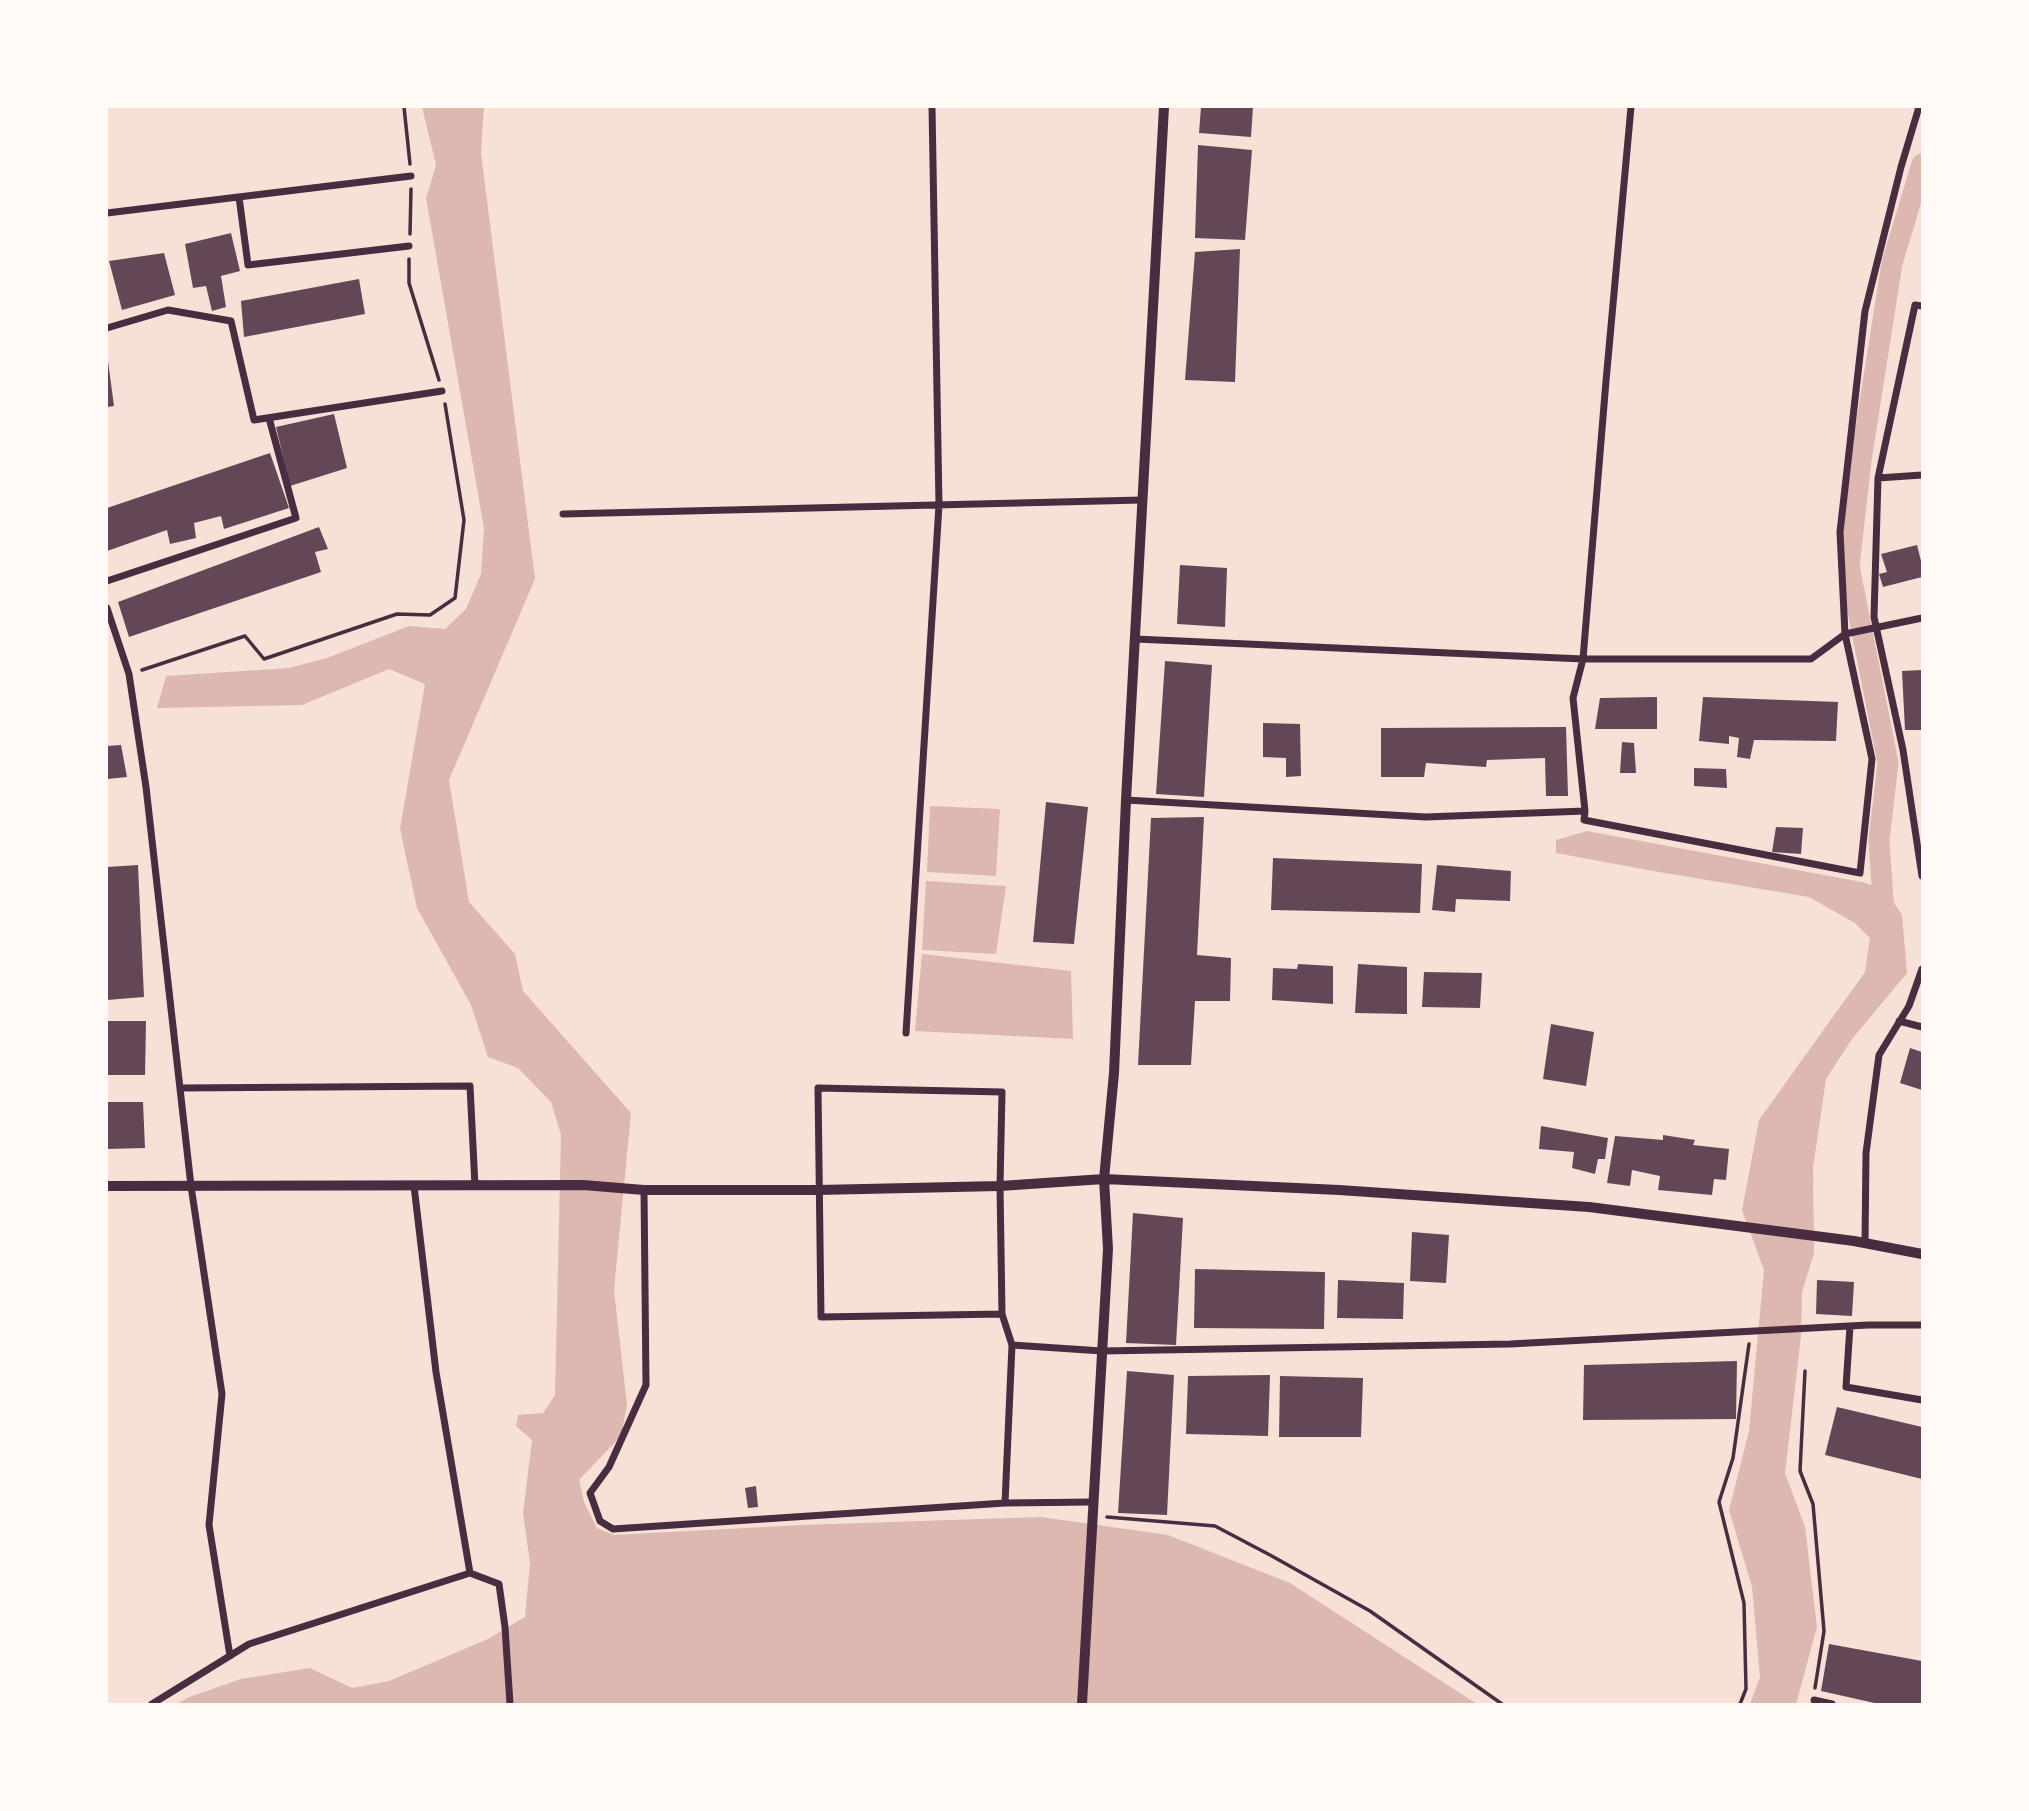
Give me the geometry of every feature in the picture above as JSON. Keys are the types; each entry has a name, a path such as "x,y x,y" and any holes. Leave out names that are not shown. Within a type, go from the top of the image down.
{"street":[{"path":"906,1033 939,505 932,107"},
{"path":"1082,1704 1108,1249 1104,1179 1114,1073 1125,800 1164,107"},
{"path":"1631,107 1583,659 1573,698 1584,820 1860,873 1872,759 1845,634 1840,531 1865,312 1901,167 1919,107"},
{"path":"107,213 411,176"},
{"path":"239,197 248,265 410,246"},
{"path":"1922,306 1915,305 1878,478 1874,617 1903,750 1922,876"},
{"path":"107,328 167,310 232,321 254,420 442,391"},
{"path":"107,581 296,518 269,418"},
{"path":"1878,478 1922,475"},
{"path":"563,514 1142,500"},
{"path":"107,608 129,674 146,787 191,1186 222,1394 209,1525 230,1656"},
{"path":"1135,639 1583,659 1811,659 1845,634 1922,618"},
{"path":"1125,800 1426,817 1585,811"},
{"path":"1859,1242 1878,1055 1909,1006 1922,970"},
{"path":"1899,1021 1922,1027"},
{"path":"180,1088 470,1086 475,1186"},
{"path":"1002,1314 821,1317 818,1088 1002,1092 1002,1314 1012,1345 1005,1503"},
{"path":"107,1186 583,1185 644,1190 818,1190 1000,1186 1104,1179 1339,1189 1561,1205 1859,1242 1922,1254"},
{"path":"414,1186 436,1371 470,1573"},
{"path":"644,1190 646,1385 609,1467 590,1493 600,1521 613,1529 1005,1503 1093,1502"},
{"path":"1012,1345 1102,1351 1510,1344 1850,1326 1922,1325"},
{"path":"1850,1326 1846,1387 1922,1400"},
{"path":"152,1704 250,1644 470,1573 499,1584 510,1704"},
{"path":"1814,1700 1832,1704"}],"path":[{"path":"129,674 245,636 264,659 397,614 430,615 455,598 464,520 442,391 409,284 411,176 404,107"},
{"path":"1740,1704 1745,1689 1744,1603 1719,1502 1733,1458 1751,1331"},
{"path":"1805,1371 1800,1471 1813,1504 1824,1631 1814,1700"},
{"path":"1093,1515 1215,1526 1370,1611 1502,1704"}],"shaded area":[{"path":"422,107 484,107 481,153 535,579 449,780 469,902 515,954 523,991 631,1113 614,1290 627,1405 621,1436 579,1480 584,1502 597,1528 614,1535 801,1525 1041,1517 1168,1535 1290,1583 1477,1704 177,1704 189,1697 241,1679 310,1668 352,1688 389,1681 488,1639 525,1617 530,1563 523,1513 532,1440 516,1426 518,1415 543,1413 555,1395 561,1135 551,1102 518,1068 488,1057 471,1005 417,908 400,829 425,684 389,669 302,705 157,708 166,676 289,668 327,658 409,626 445,629 466,609 481,574 484,528 426,198 436,165"},
{"path":"930,806 1000,809 996,876 927,872"},
{"path":"1587,831 1862,882 1885,889 1902,915 1907,973 1852,1039 1826,1079 1813,1168 1814,1253 1802,1292 1801,1336 1785,1473 1805,1527 1817,1627 1796,1704 1750,1704 1760,1677 1752,1587 1729,1510 1749,1431 1764,1270 1742,1210 1759,1120 1865,972 1870,938 1855,923 1809,897 1556,853 1556,840"},
{"path":"926,881 1006,886 996,954 922,950"},
{"path":"922,954 1071,971 1073,1039 915,1031"}],"building":[{"path":"1201,107 1253,107 1251,137 1199,133"},
{"path":"1198,145 1252,150 1245,240 1195,238"},
{"path":"231,233 240,271 221,276 226,307 212,311 206,286 193,288 185,244"},
{"path":"1240,249 1235,382 1185,380 1195,252"},
{"path":"164,253 175,295 122,310 109,261"},
{"path":"359,279 365,314 244,337 241,301"},
{"path":"107,361 114,406 107,407"},
{"path":"334,414 347,468 290,486 276,427"},
{"path":"270,453 289,508 224,529 221,516 194,523 196,538 170,544 167,530 107,551 107,508"},
{"path":"319,527 328,549 315,552 321,572 129,637 118,602"},
{"path":"1917,545 1922,577 1883,587 1879,574 1887,572 1881,554"},
{"path":"1180,565 1227,568 1225,627 1177,624"},
{"path":"1165,661 1212,665 1204,797 1156,794"},
{"path":"1922,670 1922,730 1905,730 1902,671"},
{"path":"1657,697 1657,729 1595,729 1600,698"},
{"path":"1703,697 1838,702 1836,741 1754,740 1750,759 1737,757 1739,738 1729,736 1729,744 1699,741"},
{"path":"1263,723 1300,724 1301,776 1286,777 1286,758 1263,757"},
{"path":"1566,727 1568,796 1546,796 1545,758 1487,760 1486,767 1426,763 1424,777 1381,777 1381,728"},
{"path":"1622,742 1634,743 1636,773 1620,773"},
{"path":"121,745 127,777 107,779 107,746"},
{"path":"1694,768 1726,769 1727,788 1694,786"},
{"path":"1046,802 1088,807 1074,944 1033,942"},
{"path":"1204,817 1197,955 1231,958 1230,1001 1195,1001 1191,1065 1138,1065 1151,818"},
{"path":"1776,827 1803,828 1801,854 1772,852"},
{"path":"1273,858 1422,864 1420,913 1271,910"},
{"path":"138,865 144,997 107,1000 107,867"},
{"path":"1437,865 1511,871 1510,901 1456,899 1455,912 1432,910"},
{"path":"1298,964 1333,966 1333,1004 1272,1000 1273,968 1297,969"},
{"path":"1358,964 1407,967 1407,1014 1355,1013"},
{"path":"1424,972 1482,973 1480,1008 1422,1007"},
{"path":"107,1021 146,1021 145,1075 107,1075"},
{"path":"1551,1024 1594,1032 1586,1086 1543,1079"},
{"path":"1910,1048 1922,1052 1922,1090 1900,1083"},
{"path":"107,1102 143,1102 145,1148 107,1149"},
{"path":"1541,1126 1608,1138 1605,1159 1598,1159 1595,1174 1572,1168 1574,1152 1539,1149"},
{"path":"1663,1135 1695,1140 1693,1145 1729,1149 1726,1180 1714,1179 1712,1195 1658,1190 1660,1176 1632,1170 1630,1186 1607,1183 1615,1136 1663,1140"},
{"path":"1133,1213 1183,1218 1176,1345 1126,1343"},
{"path":"1412,1232 1449,1235 1446,1283 1410,1281"},
{"path":"1195,1269 1325,1272 1324,1329 1194,1328"},
{"path":"1338,1280 1404,1283 1403,1319 1337,1318"},
{"path":"1817,1280 1854,1282 1852,1316 1816,1314"},
{"path":"1737,1361 1736,1419 1583,1420 1584,1365"},
{"path":"1127,1371 1174,1375 1167,1515 1118,1513"},
{"path":"1270,1375 1268,1436 1186,1434 1188,1376"},
{"path":"1280,1376 1363,1378 1361,1437 1279,1437"},
{"path":"1837,1407 1922,1427 1922,1479 1825,1455"},
{"path":"756,1486 758,1507 748,1508 745,1488"},
{"path":"1829,1644 1922,1661 1922,1704 1879,1704 1821,1691"}],"waterway":[{"path":"1884,915 1879,840 1888,763 1849,566 1861,460 1892,263 1922,164"}]}
